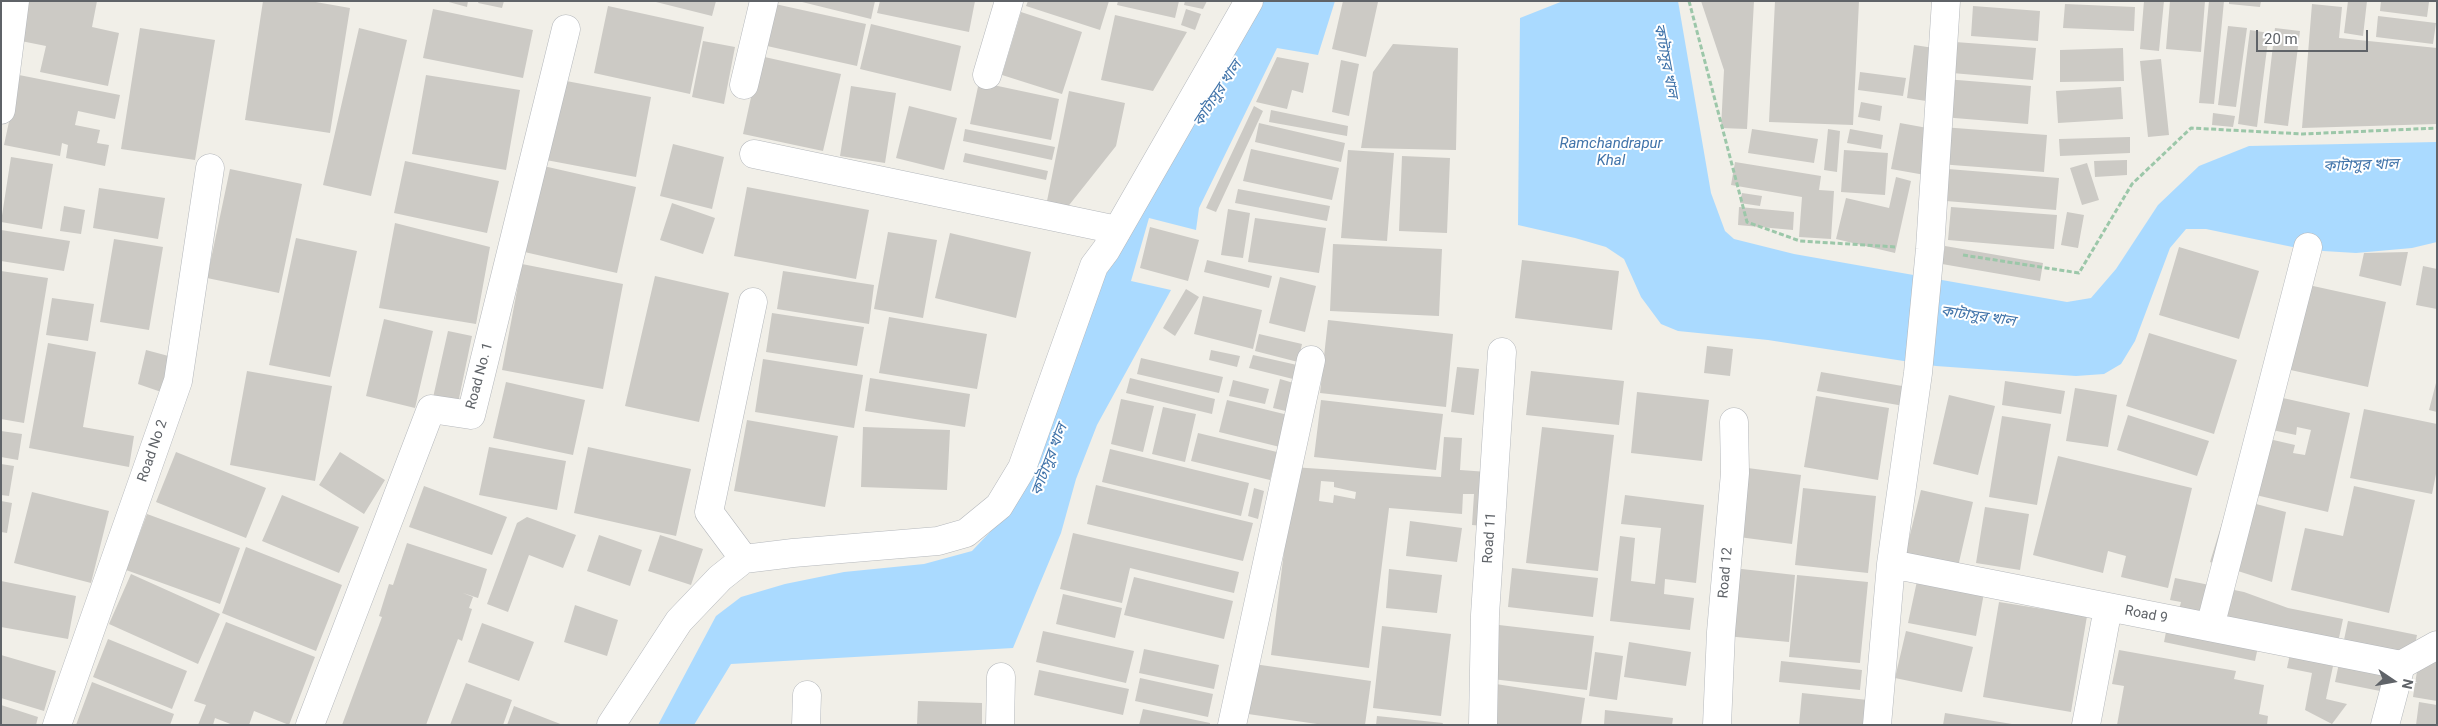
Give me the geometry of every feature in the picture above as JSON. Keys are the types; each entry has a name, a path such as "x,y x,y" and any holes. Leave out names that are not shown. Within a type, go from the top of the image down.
{"street":[{"path":"1,110 15,1"},
{"path":"744,85 764,1"},
{"path":"987,75 1009,1"},
{"path":"611,725 679,621 720,578 744,559 794,552 938,541 966,533 999,506 1022,468 1094,266 1117,230 1249,1"},
{"path":"1877,725 1891,564 1918,373 1930,249 1946,1"},
{"name":"Road No. 1","path":"310,725 431,409 472,415 566,29"},
{"path":"754,154 1117,230"},
{"name":"Road No 2","path":"57,725 178,381 210,168"},
{"path":"2210,628 2308,247"},
{"path":"744,559 709,512 753,302"},
{"name":"Road 11","path":"1483,725 1485,615 1502,352"},
{"path":"1232,725 1311,360"},
{"name":"Road 12","path":"1716,725 1721,632 1734,472 1734,422"},
{"name":"Road 9","path":"1891,564 2401,664"},
{"path":"2086,725 2108,608"},
{"path":"2384,725 2401,664 2437,645"},
{"path":"1000,725 1001,677"},
{"path":"806,725 807,694"}],"path":[{"path":"1689,1 1747,222 1800,242 1930,249 2078,273 2132,184 2191,128 2302,134 2437,128"}],"water":[{"name":"কাটাসুর খাল","path":"1263,1 1335,1 1318,55 1277,48 1199,208 1196,230 1149,218 1131,281 1171,290 1097,425 1076,479 1061,533 1013,648 731,664 694,725 658,725 716,616 741,597 785,584 844,572 924,564 972,551 1008,513 1075,337 1156,173 1215,89"},
{"name":"Ramchandrapur Khal","path":"1563,1 1678,1 1711,193 1725,231 1734,239 1794,254 2067,302 2091,298 2116,269 2158,205 2199,166 2249,146 2437,142 2437,242 2412,248 2356,253 2307,250 2206,229 2186,229 2170,248 2135,341 2121,364 2104,374 2076,376 1936,366 1768,340 1678,331 1661,324 1641,297 1624,259 1606,247 1518,225 1520,18"}],"building":[{"path":"29,1 97,1 92,27 119,33 108,86 40,72 46,46 21,41"},
{"path":"263,1 310,1 350,8 330,133 245,120"},
{"path":"445,1 468,1 467,7"},
{"path":"479,1 504,1 502,8 478,3"},
{"path":"652,1 716,1 712,16"},
{"path":"798,1 875,1 871,19"},
{"path":"880,1 975,1 969,32 877,13"},
{"path":"1028,1 1109,1 1100,30 1026,6"},
{"path":"1118,1 1179,1 1175,18 1117,5"},
{"path":"1185,1 1207,1 1203,9 1184,5"},
{"path":"1343,1 1378,2 1366,57 1332,49"},
{"path":"1701,1 1754,1 1747,129 1721,128 1724,70"},
{"path":"1775,1 1859,1 1853,125 1769,122"},
{"path":"2144,1 2164,1 2159,51 2140,49"},
{"path":"2170,1 2205,1 2201,52 2166,49"},
{"path":"2209,1 2224,1 2214,104 2199,103"},
{"path":"2229,1 2261,1 2260,7 2229,4"},
{"path":"2348,1 2367,1 2363,36 2344,33"},
{"path":"2381,1 2429,2 2427,17 2380,11"},
{"path":"775,4 866,24 857,66 767,46"},
{"path":"2065,4 2135,7 2134,31 2063,28"},
{"path":"2312,4 2342,7 2339,38 2437,48 2437,124 2302,128"},
{"path":"608,6 704,27 690,94 594,73"},
{"path":"1973,6 2040,11 2038,41 1971,36"},
{"path":"433,9 533,30 523,78 423,58"},
{"path":"1186,9 1201,14 1195,30 1181,25"},
{"path":"1021,12 1082,32 1062,94 1002,75"},
{"path":"1115,15 1187,32 1153,91 1101,80"},
{"path":"2378,16 2436,23 2433,44 2376,37"},
{"path":"871,24 961,46 951,91 860,69"},
{"path":"2228,26 2247,28 2236,107 2218,105"},
{"path":"140,28 215,40 195,160 121,149"},
{"path":"359,28 407,40 371,196 323,185"},
{"path":"2275,28 2300,31 2288,126 2264,123"},
{"path":"2250,30 2269,33 2257,127 2238,124"},
{"path":"703,41 735,47 724,104 692,97"},
{"path":"1955,42 2036,48 2033,80 1952,73"},
{"path":"1393,44 1458,48 1456,150 1361,148 1373,72"},
{"path":"1914,45 1934,48 1926,101 1907,98"},
{"path":"2123,48 2124,81 2060,82 2060,50"},
{"path":"760,56 841,74 823,151 743,134"},
{"path":"1277,57 1309,63 1303,93 1292,90 1287,109 1256,102"},
{"path":"2161,59 2169,135 2148,137 2140,61"},
{"path":"1341,60 1359,64 1349,116 1332,112"},
{"path":"1860,72 1906,78 1903,96 1858,90"},
{"path":"19,75 120,95 115,119 78,111 75,125 100,130 97,143 109,145 105,166 66,158 68,145 62,143 60,156 4,145"},
{"path":"426,75 520,90 506,170 412,154"},
{"path":"1945,79 2031,86 2028,124 1942,117"},
{"path":"561,80 651,97 636,177 546,160"},
{"path":"979,82 1059,99 1051,140 970,124"},
{"path":"851,86 896,93 885,163 840,156"},
{"path":"2121,87 2123,119 2058,123 2056,91"},
{"path":"1069,91 1125,103 1116,146 1066,209 1046,206"},
{"path":"1861,102 1882,106 1880,121 1858,117"},
{"path":"909,106 957,118 944,170 896,158"},
{"path":"1254,106 1263,111 1216,212 1206,208"},
{"path":"1271,110 1348,126 1347,136 1269,122"},
{"path":"2213,113 2235,116 2233,127 2212,125"},
{"path":"1259,123 1345,143 1341,162 1255,142"},
{"path":"1900,123 1933,129 1925,175 1891,169"},
{"path":"1942,127 2047,135 2044,172 1939,164"},
{"path":"965,129 1055,147 1052,160 963,141"},
{"path":"1752,129 1818,139 1814,163 1748,153"},
{"path":"1828,129 1840,131 1837,172 1824,170"},
{"path":"1850,129 1883,135 1881,149 1847,143"},
{"path":"2130,137 2130,153 2060,156 2059,139"},
{"path":"673,144 724,157 712,209 660,196"},
{"path":"1251,149 1339,168 1332,200 1243,181"},
{"path":"1348,150 1394,153 1387,241 1341,238"},
{"path":"1844,150 1888,153 1885,195 1841,192"},
{"path":"965,153 1048,171 1046,180 963,162"},
{"path":"1402,156 1450,158 1447,233 1399,231"},
{"path":"11,157 53,164 42,229 1,222"},
{"path":"2127,160 2127,175 2095,177 2094,161"},
{"path":"405,161 499,181 487,233 394,213"},
{"path":"1735,162 1821,176 1819,190 1834,191 1831,239 1799,237 1802,197 1731,185"},
{"path":"2087,163 2099,200 2082,205 2070,168"},
{"path":"539,165 636,187 617,273 520,251"},
{"path":"230,169 302,184 279,293 207,278"},
{"path":"1948,169 2059,178 2056,210 1946,201"},
{"path":"1896,177 1911,181 1895,253 1836,239 1846,198 1889,208"},
{"path":"747,187 869,210 856,279 734,256"},
{"path":"99,188 165,198 158,239 93,228"},
{"path":"1238,189 1330,206 1327,221 1235,203"},
{"path":"1742,193 1762,196 1760,206 1740,203"},
{"path":"672,203 715,218 703,254 660,240"},
{"path":"64,206 85,210 81,234 60,231"},
{"path":"1739,207 1794,212 1793,230 1738,225"},
{"path":"1951,207 2057,215 2054,249 1948,240"},
{"path":"1228,209 1250,213 1243,258 1221,255"},
{"path":"2067,212 2084,215 2078,248 2061,245"},
{"path":"1255,218 1326,228 1319,273 1248,262"},
{"path":"395,223 490,247 476,324 379,308"},
{"path":"1150,227 1199,240 1188,281 1140,268"},
{"path":"1,230 70,241 64,271 1,261"},
{"path":"888,232 937,240 923,318 874,309"},
{"path":"950,233 1031,252 1016,318 935,298"},
{"path":"296,238 357,251 330,377 269,365"},
{"path":"114,239 163,247 149,330 100,322"},
{"path":"1333,244 1442,249 1439,316 1330,311"},
{"path":"1945,246 2043,263 2040,281 1942,264"},
{"path":"2179,247 2259,271 2239,339 2159,315"},
{"path":"2408,252 2401,286 2359,276 2364,253"},
{"path":"1207,260 1272,276 1269,288 1204,272"},
{"path":"1522,260 1619,271 1612,330 1515,318"},
{"path":"522,264 623,284 603,389 502,370"},
{"path":"2423,266 2437,269 2437,309 2416,305"},
{"path":"1,271 48,278 24,423 1,419"},
{"path":"783,271 874,285 869,324 777,309"},
{"path":"655,276 729,293 699,422 625,406"},
{"path":"1280,277 1316,286 1305,332 1269,323"},
{"path":"2304,284 2386,302 2368,387 2286,369"},
{"path":"1186,289 1199,297 1175,336 1163,328"},
{"path":"1203,296 1262,310 1253,349 1194,334"},
{"path":"52,298 94,304 88,341 46,335"},
{"path":"772,313 864,327 857,366 766,352"},
{"path":"889,317 987,334 977,389 879,373"},
{"path":"384,319 433,331 415,408 366,396"},
{"path":"1328,320 1453,334 1446,407 1320,393"},
{"path":"448,331 472,336 457,408 432,402"},
{"path":"2149,333 2237,360 2214,434 2126,406"},
{"path":"1259,334 1302,344 1298,362 1255,351"},
{"path":"48,343 96,352 83,427 134,436 129,467 29,448"},
{"path":"1707,346 1733,349 1730,376 1704,373"},
{"path":"146,350 176,358 167,394 138,384"},
{"path":"1211,350 1240,356 1237,367 1209,360"},
{"path":"1253,355 1297,365 1293,379 1249,368"},
{"path":"1141,358 1223,377 1219,393 1137,374"},
{"path":"763,359 863,375 854,428 755,412"},
{"path":"1457,367 1479,369 1474,415 1451,412"},
{"path":"247,371 332,386 315,481 230,465"},
{"path":"1531,371 1624,381 1619,425 1526,415"},
{"path":"1821,372 1908,387 1904,406 1817,391"},
{"path":"870,378 970,394 965,427 865,411"},
{"path":"1130,378 1215,399 1212,414 1126,393"},
{"path":"1280,379 1297,384 1290,412 1273,408"},
{"path":"1233,380 1269,389 1265,404 1229,396"},
{"path":"2005,381 2065,391 2061,414 2002,405"},
{"path":"506,382 585,400 573,455 493,438"},
{"path":"2437,383 2437,412 2429,410"},
{"path":"2075,388 2117,395 2108,447 2066,441"},
{"path":"1637,392 1709,400 1702,461 1631,453"},
{"path":"2265,394 2350,413 2328,512 2243,492 2256,436 2295,445 2293,453 2305,455 2311,430 2297,427 2296,435 2258,427"},
{"path":"1949,395 1995,406 1978,475 1933,464"},
{"path":"1816,396 1889,408 1878,480 1804,467"},
{"path":"1121,399 1154,406 1143,452 1111,444"},
{"path":"1227,400 1288,415 1280,447 1219,432"},
{"path":"1321,400 1443,414 1436,470 1314,457"},
{"path":"1163,407 1196,414 1185,462 1152,454"},
{"path":"2364,409 2437,424 2437,469 2432,494 2350,478"},
{"path":"2128,415 2209,441 2197,476 2117,450"},
{"path":"2002,416 2051,424 2037,505 1989,497"},
{"path":"747,420 838,436 825,507 734,491"},
{"path":"863,427 950,430 947,490 861,487"},
{"path":"1542,427 1614,435 1598,571 1526,563"},
{"path":"1,431 22,434 18,460 1,457"},
{"path":"1198,433 1277,452 1270,480 1191,461"},
{"path":"1444,437 1462,438 1460,470 1488,472 1484,526 1472,525 1474,494 1463,494 1462,514 1389,508 1369,668 1271,655 1290,504 1292,467 1441,477","holes":["1321,481 1334,482 1334,487 1356,492 1355,499 1334,495 1333,503 1319,501"]},
{"path":"489,447 566,461 557,510 479,495"},
{"path":"588,447 691,469 676,536 574,513"},
{"path":"1110,449 1249,483 1241,516 1102,482"},
{"path":"176,452 266,488 246,538 156,502"},
{"path":"340,452 385,480 364,514 319,485"},
{"path":"2058,456 2192,488 2168,588 2121,577 2126,556 2108,551 2103,573 2033,555"},
{"path":"1,464 14,466 9,496 1,495"},
{"path":"1740,467 1801,475 1792,544 1731,536"},
{"path":"1096,485 1253,523 1243,561 1087,524"},
{"path":"424,486 507,517 492,555 409,527"},
{"path":"2354,486 2415,500 2389,613 2291,590 2305,528 2343,536"},
{"path":"1254,488 1264,491 1258,519 1248,516"},
{"path":"1803,488 1876,496 1868,573 1795,565"},
{"path":"1921,490 1973,502 1957,571 1904,559"},
{"path":"32,492 109,511 91,583 14,563"},
{"path":"282,495 359,527 339,573 262,541"},
{"path":"1625,495 1704,505 1696,583 1665,579 1664,594 1694,598 1690,630 1610,621 1620,536 1635,538 1631,581 1655,584 1661,528 1621,524"},
{"path":"2230,497 2286,512 2272,582 2210,562"},
{"path":"1,501 12,503 7,533 1,532"},
{"path":"1985,507 2029,514 2020,570 1976,563"},
{"path":"147,514 240,548 220,604 126,570"},
{"path":"527,517 576,535 563,568 529,555 508,612 487,604 517,523"},
{"path":"1410,521 1462,528 1457,562 1406,556"},
{"path":"1073,533 1239,572 1234,593 1130,568 1122,603 1060,589"},
{"path":"599,535 642,550 630,586 587,571"},
{"path":"660,535 703,549 691,585 648,571"},
{"path":"407,543 487,569 478,598 463,593 473,597 469,608 472,609 462,641 458,639 426,725 342,725 382,617 379,616 389,584 393,585"},
{"path":"246,547 342,585 316,651 222,613"},
{"path":"1512,568 1598,578 1593,617 1508,607"},
{"path":"1733,568 1795,575 1789,642 1726,636"},
{"path":"1389,569 1442,575 1437,613 1386,608"},
{"path":"131,574 220,614 198,664 109,624"},
{"path":"1797,575 1868,582 1860,663 1789,657"},
{"path":"1134,577 1233,601 1224,639 1124,615"},
{"path":"2175,578 2244,592 2288,608 2343,619 2326,699 2347,704 2332,724 2305,710 2312,673 2287,668 2291,649 2259,642 2255,661 2164,642 2170,612 2178,614 2181,602 2170,600"},
{"path":"1,581 76,596 68,639 1,627"},
{"path":"1917,581 1984,593 1976,636 1908,623"},
{"path":"1063,594 1122,608 1115,638 1056,624"},
{"path":"1999,602 2087,616 2071,712 1983,697"},
{"path":"575,605 618,620 607,656 564,642"},
{"path":"2348,621 2417,635 2405,696 2335,682"},
{"path":"226,622 315,657 289,725 254,711 249,725 233,725 215,718 213,725 198,725 206,705 194,701"},
{"path":"482,623 534,642 519,681 468,662"},
{"path":"1499,625 1594,636 1587,690 1492,679"},
{"path":"1382,626 1451,634 1441,716 1373,708"},
{"path":"1043,631 1134,651 1126,683 1036,662"},
{"path":"1906,631 1973,647 1962,692 1895,678"},
{"path":"108,639 187,671 172,709 93,677"},
{"path":"1629,642 1691,652 1686,686 1624,677"},
{"path":"1144,649 1219,665 1214,689 1139,673"},
{"path":"2119,650 2236,671 2234,679 2264,685 2259,714 2268,716 2267,725 2117,725 2124,686 2112,684"},
{"path":"1595,652 1623,656 1617,700 1589,696"},
{"path":"1,655 56,671 44,711 1,698"},
{"path":"2419,658 2437,661 2437,701 2413,697"},
{"path":"1781,661 1862,670 1860,690 1779,682"},
{"path":"1254,664 1371,681 1365,725 1324,725 1248,714"},
{"path":"1039,670 1129,689 1123,715 1034,695"},
{"path":"1140,678 1213,694 1208,717 1135,701"},
{"path":"92,682 174,714 170,725 76,725"},
{"path":"466,683 512,700 503,725 450,725"},
{"path":"1496,684 1585,698 1581,725 1490,725"},
{"path":"1802,693 1868,700 1865,725 1799,725"},
{"path":"918,701 982,703 982,725 917,725"},
{"path":"2419,702 2437,705 2437,725 2416,725"},
{"path":"1,705 38,717 36,725 1,725"},
{"path":"514,706 563,725 507,725"},
{"path":"1143,709 1210,723 1210,725 1139,725"},
{"path":"1605,710 1673,718 1672,725 1604,725"},
{"path":"1945,713 2012,724 2012,725 1943,725"},
{"path":"1377,716 1443,723 1442,725 1376,725"}]}
